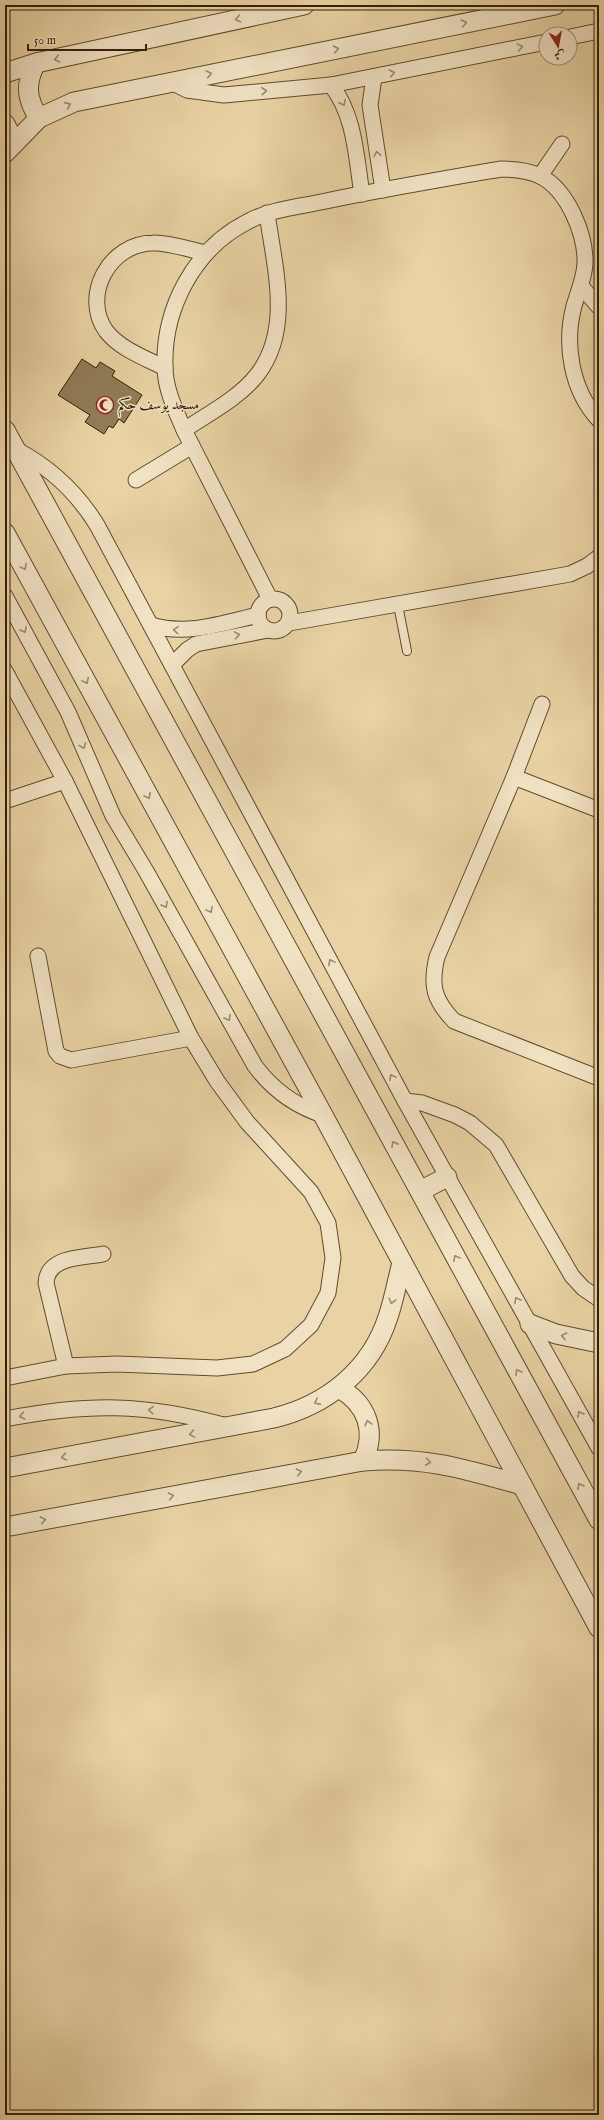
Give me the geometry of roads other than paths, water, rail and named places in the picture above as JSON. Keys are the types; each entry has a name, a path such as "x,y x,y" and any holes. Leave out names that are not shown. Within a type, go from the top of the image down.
{"street":[{"path":"5,73 36,63 304,5"},
{"path":"9,148 39,118 74,102 555,5"},
{"path":"578,36 599,32"},
{"path":"171,82 187,90 224,95 331,85 538,44"},
{"path":"36,63 30,74 28,97 32,108 39,118"},
{"path":"374,77 370,105 383,190"},
{"path":"331,85 347,110 362,194"},
{"path":"5,124 9,148"},
{"path":"540,176 562,144"},
{"path":"270,599 184,430 172,402 164,368 165,343 170,319 179,295 191,273 206,253 225,236 246,222 266,213 501,169 522,170 540,176 555,187 577,221 584,249 585,264 581,286 574,306 571,326 571,354 579,388 588,407 599,420"},
{"path":"184,430 237,393 256,376 269,356 277,333 279,310 266,213"},
{"path":"164,368 120,345 106,330 98,312 97,292 103,272 116,257 133,246 153,243 206,253"},
{"path":"581,286 599,307"},
{"path":"5,430 599,1520"},
{"path":"136,480 192,446"},
{"path":"15,449 32,458 61,479 86,508 151,625 405,1101 599,1448"},
{"path":"5,533 323,1115 599,1628"},
{"path":"172,665 187,650 196,644 268,630 280,630 289,623 570,574 587,566 599,557"},
{"path":"5,596 68,712 113,816 146,871 255,1066 263,1078 284,1097 310,1111 323,1115"},
{"path":"268,630 263,626 258,615 262,605 270,599 278,599 285,602 290,608 291,616 289,623"},
{"path":"151,625 163,629 188,630 258,615"},
{"path":"5,671 65,781 190,1038 217,1081 243,1117 311,1192 321,1207 328,1223 332,1240 332,1276 328,1293 314,1320 299,1338 280,1352 253,1364 217,1368 117,1364 66,1366 5,1378"},
{"path":"542,704 514,777 438,957 433,974 434,992 442,1008 454,1021 599,1078"},
{"path":"514,777 599,810"},
{"path":"5,801 65,781"},
{"path":"38,956 56,1051 65,1059 71,1060 190,1038"},
{"path":"405,1101 439,1108 455,1115 470,1123 496,1145 572,1276 583,1288 599,1299"},
{"path":"420,1191 447,1177"},
{"path":"66,1366 46,1283 48,1271 57,1263 103,1254"},
{"path":"5,1468 230,1427 292,1414 324,1399 339,1388 364,1363 382,1333 388,1317 402,1263"},
{"path":"530,1324 556,1334 599,1343"},
{"path":"339,1388 355,1399 366,1414 369,1428 369,1442 363,1460"},
{"path":"5,1419 49,1411 85,1407 122,1407 187,1416 230,1427"},
{"path":"5,1527 363,1460 386,1459 432,1462 522,1485"}],"lane":[{"path":"398,605 407,651"}],"place":[{"name":"مسجد يوسف حكم","path":"105,405"}]}
